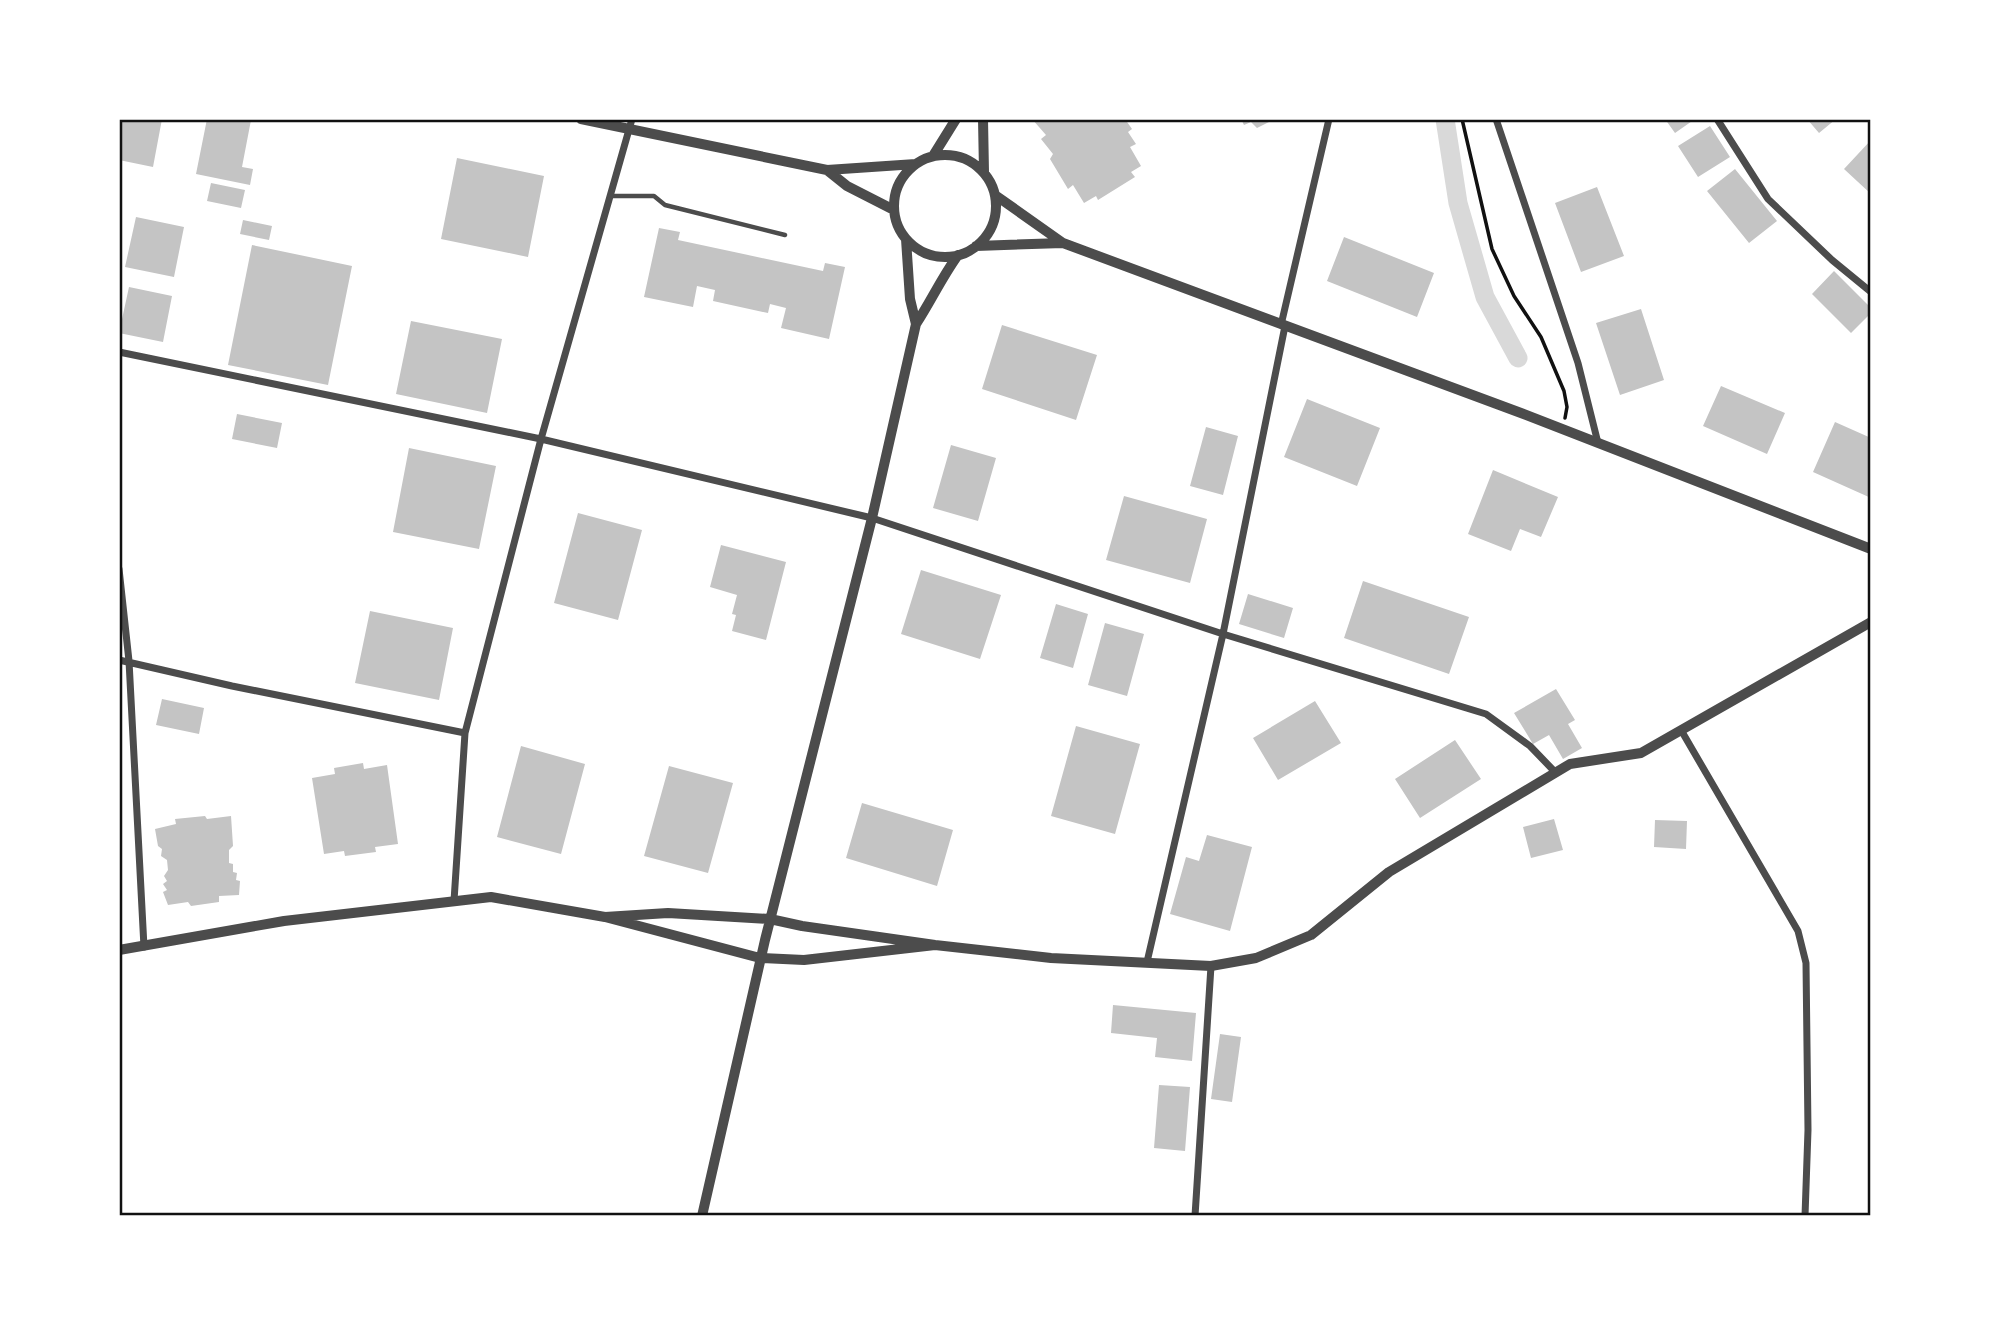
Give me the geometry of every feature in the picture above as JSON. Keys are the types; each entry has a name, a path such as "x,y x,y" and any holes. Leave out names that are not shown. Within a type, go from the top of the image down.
{"street":[{"path":"581,119 631,124 827,170 916,164"},
{"path":"933,156 956,119"},
{"path":"702,1216 770,919 872,518 916,324 932,300 943,276 958,256 976,246 988,233 994,221 995,195 984,172 983,119"},
{"path":"1146,962 1223,634 1283,326 1329,119"},
{"path":"1496,119 1578,363 1598,443"},
{"path":"1717,119 1768,199 1832,260 1871,292"},
{"path":"454,901 465,733 541,439 631,124"},
{"path":"958,256 928,255 913,246 901,233 894,211 899,183 909,169 933,156 958,156 984,172"},
{"path":"827,170 846,186 894,211"},
{"path":"995,195 1063,243 1598,443 1871,549"},
{"path":"906,239 910,299 916,324"},
{"path":"976,246 1063,243"},
{"path":"119,352 541,439 872,518 1223,634 1486,714 1530,746 1556,773"},
{"path":"119,569 129,662 144,947"},
{"path":"605,917 668,913 770,919 935,945 1051,958 1211,965 1256,958 1311,935 1389,872 1570,764 1641,753 1871,622"},
{"path":"119,660 465,733"},
{"path":"1681,730 1798,931 1806,963 1808,1130 1805,1216"},
{"path":"119,950 284,921 491,897 605,917 761,958 815,959 935,945"},
{"path":"1195,1216 1211,965"}],"lane":[{"path":"612,196 654,196 665,205 785,235"}],"path":[{"path":"1462,119 1492,248 1514,296 1541,337 1564,391 1567,407 1563,430"}],"building":[{"path":"119,119 162,119 153,167 119,160"},
{"path":"207,119 251,120 242,167 253,169 250,185 196,174"},
{"path":"1032,119 1125,119 1132,129 1128,132 1136,144 1130,147 1141,166 1131,172 1135,177 1098,200 1096,196 1084,203 1073,185 1068,189 1050,159 1053,154 1041,139 1046,135"},
{"path":"1241,119 1275,119 1257,128 1251,122 1244,125"},
{"path":"1665,119 1695,119 1675,133"},
{"path":"1807,119 1836,119 1819,133"},
{"path":"1710,126 1730,157 1698,177 1678,146"},
{"path":"1871,140 1871,194 1844,169"},
{"path":"457,158 544,176 528,257 441,239"},
{"path":"1735,169 1777,221 1749,243 1707,191"},
{"path":"211,183 245,190 241,208 207,201"},
{"path":"1597,187 1624,256 1581,272 1555,203"},
{"path":"136,217 184,227 174,277 125,267"},
{"path":"243,220 272,226 269,240 240,234"},
{"path":"659,228 680,232 678,240 823,271 825,263 845,267 829,339 781,328 786,308 770,304 768,313 713,301 715,290 697,286 693,307 644,297"},
{"path":"1344,237 1434,273 1417,317 1327,281"},
{"path":"252,245 352,266 328,385 228,365"},
{"path":"1834,271 1871,308 1871,313 1851,333 1812,294"},
{"path":"129,287 172,296 163,342 119,333"},
{"path":"1641,309 1664,380 1620,395 1596,323"},
{"path":"411,321 502,339 487,413 396,394"},
{"path":"1002,325 1097,355 1076,420 982,389"},
{"path":"1721,386 1785,413 1767,454 1703,426"},
{"path":"1307,399 1380,428 1357,486 1284,457"},
{"path":"237,414 282,423 277,448 232,439"},
{"path":"1835,422 1871,438 1871,498 1813,472"},
{"path":"1206,427 1238,436 1223,495 1190,486"},
{"path":"951,445 996,458 978,521 933,508"},
{"path":"409,448 496,466 479,549 393,532"},
{"path":"1493,470 1558,497 1541,537 1520,529 1511,551 1468,534"},
{"path":"1124,496 1207,519 1190,583 1106,560"},
{"path":"578,513 642,530 618,620 554,603"},
{"path":"721,545 786,562 766,640 732,631 736,615 732,614 737,595 710,587"},
{"path":"921,570 1001,595 980,659 901,634"},
{"path":"1363,581 1469,617 1449,674 1344,638"},
{"path":"1248,594 1293,608 1284,638 1239,624"},
{"path":"1056,604 1088,614 1073,668 1040,658"},
{"path":"370,611 453,628 439,700 355,683"},
{"path":"1105,623 1144,634 1127,696 1088,685"},
{"path":"1556,689 1575,720 1568,724 1582,748 1563,759 1549,735 1533,744 1514,713"},
{"path":"162,699 204,708 199,734 156,725"},
{"path":"1315,701 1341,743 1278,780 1253,738"},
{"path":"1076,726 1140,744 1115,834 1051,816"},
{"path":"1455,740 1481,779 1420,818 1395,779"},
{"path":"521,746 585,764 561,854 497,837"},
{"path":"363,763 364,769 387,765 398,844 375,847 376,852 345,856 344,851 324,854 312,778 335,774 334,768"},
{"path":"669,766 733,783 708,873 644,856"},
{"path":"862,803 953,830 937,886 846,858"},
{"path":"205,816 207,819 231,816 233,846 229,850 229,863 233,864 233,872 237,873 236,880 240,881 239,895 219,896 219,902 191,906 188,902 168,905 163,892 167,890 163,884 167,881 164,876 168,870 167,860 161,856 162,849 158,846 155,829 176,824 175,819"},
{"path":"1554,819 1563,850 1531,858 1523,827"},
{"path":"1655,820 1687,821 1686,849 1654,847"},
{"path":"1207,835 1252,847 1230,931 1170,914 1186,857 1199,861"},
{"path":"1113,1005 1196,1013 1192,1061 1155,1057 1157,1038 1111,1033"},
{"path":"1220,1034 1241,1037 1232,1102 1211,1099"},
{"path":"1159,1085 1190,1087 1185,1151 1154,1148"}],"waterway":[{"path":"1445,119 1458,203 1485,297 1518,358"}]}
